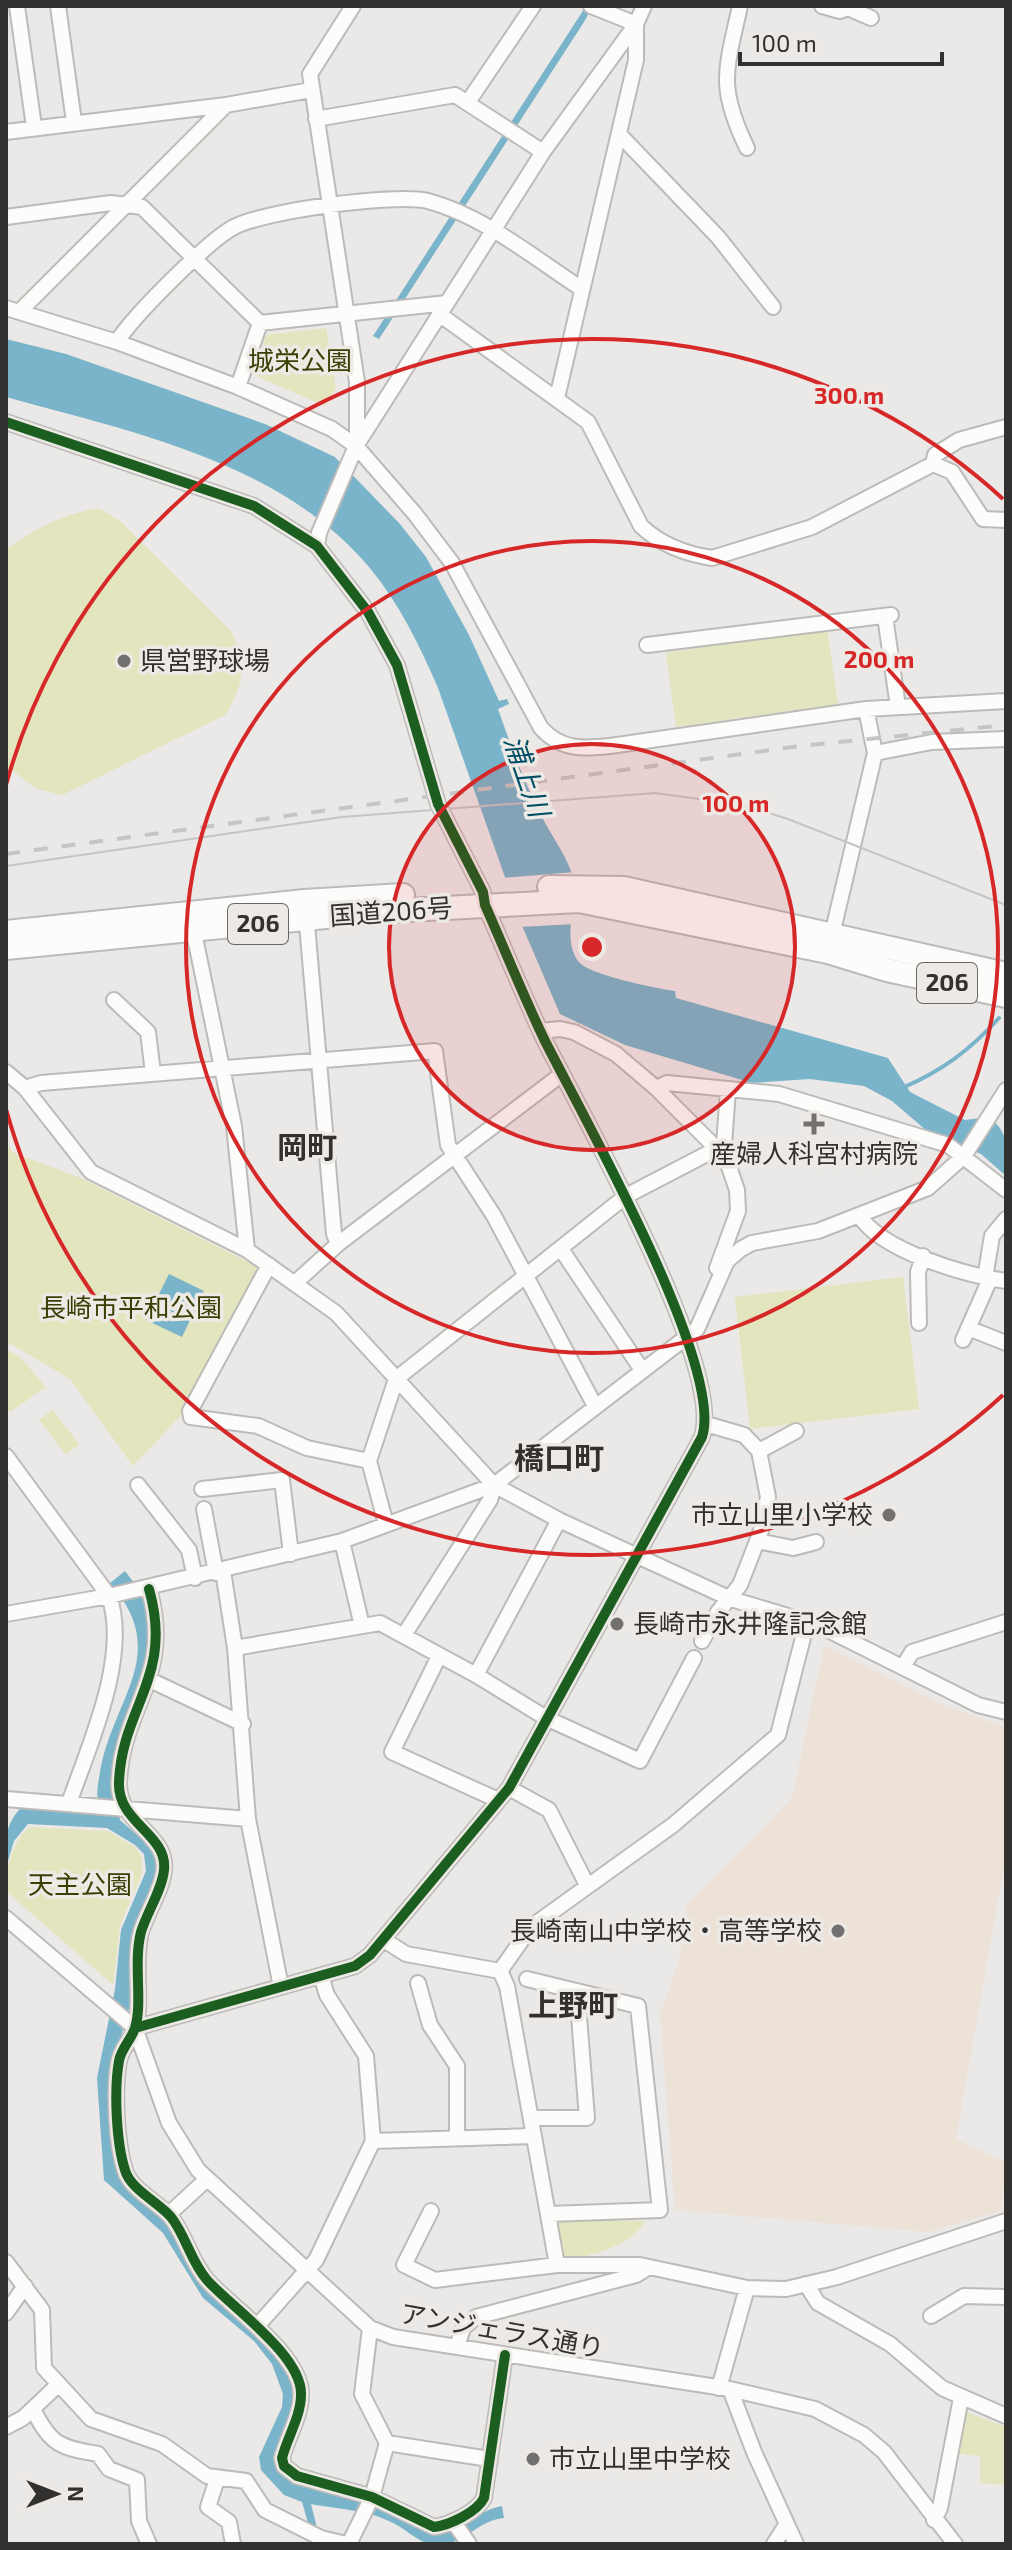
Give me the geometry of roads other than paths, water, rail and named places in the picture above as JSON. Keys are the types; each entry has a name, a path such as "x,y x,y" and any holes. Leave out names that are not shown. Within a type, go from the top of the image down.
{"highway":[{"name":"国道206号","path":"6,948 305,910 624,888 830,943 1006,974"},
{"name":"国道206号","path":"6,932 192,922"},
{"name":"国道206号","path":"830,943 887,970 1006,996"}],"street":[{"path":"17,6 34,127"},
{"path":"58,6 74,122"},
{"path":"353,6 310,74 357,382 356,446"},
{"path":"468,102 533,6"},
{"path":"591,6 636,24"},
{"path":"318,540 356,446 543,152 636,24 644,6"},
{"path":"740,6 725,86 730,113 747,148"},
{"path":"822,6 840,11 848,8 871,18"},
{"path":"557,398 636,60 636,24"},
{"path":"6,132 226,105 311,90"},
{"path":"316,119 455,95 543,152"},
{"path":"13,309 131,203 226,105"},
{"path":"619,134 718,237 773,307"},
{"path":"117,342 231,228 246,222 329,207 398,199 426,201 494,231 582,289"},
{"path":"6,217 131,203 142,207 260,323 443,308 588,422 641,526 654,538 696,556 712,558 812,527 933,464 935,455 959,440 1006,427"},
{"path":"13,309 117,342 238,387 332,429 356,446 415,514 452,563 541,728 557,743 583,748 610,746 866,709 1006,701"},
{"path":"238,387 260,323"},
{"path":"6,422 254,506 318,540 368,612 397,665 438,804 496,898 541,1031 626,1196 686,1337 705,1406 706,1424 509,1788 384,1940 355,1966 132,2026"},
{"path":"933,464 952,472 983,519 1006,520"},
{"path":"647,645 888,616 898,707"},
{"path":"830,943 875,753 866,709"},
{"path":"875,753 932,742 1006,739"},
{"path":"305,910 321,1061 334,1234 338,1244"},
{"path":"192,922 240,1159 247,1250"},
{"path":"114,1000 148,1032 153,1073"},
{"path":"541,1031 560,1029 574,1032 616,1054 656,1088 726,1158 737,1190 738,1211 708,1291 707,1306"},
{"path":"25,1088 41,1083 435,1051 448,1145 494,1216 595,1406"},
{"path":"6,1072 25,1088 91,1172 247,1250 336,1313 494,1485 559,1520 731,1599 807,1622 978,1705 1006,1712"},
{"path":"296,1282 338,1244 562,1074"},
{"path":"656,1088 667,1083 779,1094 967,1151 1006,1190"},
{"path":"386,1524 369,1461 396,1379 626,1196 724,1145 728,1090"},
{"path":"6,1614 145,1589 342,1541 494,1485 697,1329 727,1261 741,1249 752,1243 818,1231 928,1188 967,1151 1006,1090"},
{"path":"859,1215 880,1238 988,1279 1006,1281"},
{"path":"1006,1219 992,1236 988,1279 965,1334 1006,1343"},
{"path":"561,1249 642,1370"},
{"path":"919,1323 918,1272 923,1256"},
{"path":"269,1265 194,1403 191,1417 258,1426 285,1435 307,1448 369,1461"},
{"path":"702,1641 718,1612 740,1585 757,1541 768,1497 759,1451 744,1435 706,1424"},
{"path":"759,1451 796,1431"},
{"path":"6,1456 112,1595 113,1659 69,1803"},
{"path":"202,1489 282,1480 291,1554"},
{"path":"138,1485 189,1550 195,1578"},
{"path":"404,1635 490,1500 494,1485"},
{"path":"204,1509 235,1648 248,1819 281,1987"},
{"path":"476,1675 559,1520"},
{"path":"342,1541 362,1626"},
{"path":"757,1541 793,1548 816,1542"},
{"path":"145,1589 156,1616 156,1650 150,1680 126,1743 119,1780 121,1809 156,1846 163,1856 164,1869 149,1904 136,1959 132,2026 119,2061 121,2155 126,2174 169,2214 205,2278 258,2325 300,2384 298,2411 282,2458 284,2466 297,2476 370,2499 434,2527 461,2532 480,2504 505,2355"},
{"path":"500,1971 531,1927 673,1825 778,1735 807,1622"},
{"path":"903,1667 912,1652 1006,1622"},
{"path":"235,1648 380,1623 476,1675 546,1718 640,1761 694,1658"},
{"path":"439,1656 392,1752 498,1800"},
{"path":"150,1680 243,1724"},
{"path":"509,1788 549,1810 587,1885"},
{"path":"6,1799 248,1819"},
{"path":"6,1918 132,2026"},
{"path":"384,1940 406,1954 500,1971"},
{"path":"500,1971 507,1986 557,2265"},
{"path":"258,2325 307,2272 362,2170 373,2141 366,2056 327,1995 321,1976"},
{"path":"527,1979 638,2006 660,2210 548,2214"},
{"path":"418,1983 430,2025 457,2066 457,2138"},
{"path":"532,2118 587,2118 577,1991"},
{"name":"アンジェラス通り","path":"132,2026 169,2123 186,2155 207,2179 370,2328 393,2337 725,2389 815,2409 864,2435 900,2470 948,2542"},
{"path":"373,2141 534,2136"},
{"path":"169,2214 207,2179"},
{"path":"431,2211 404,2265 435,2280 557,2265 649,2267 747,2288 786,2289 1006,2221"},
{"path":"6,2262 42,2310 41,2362 89,2417 162,2444 217,2479 246,2481 265,2510 321,2538 348,2544 370,2499 387,2443 362,2394 370,2328"},
{"path":"457,2347 463,2328 476,2317 636,2275 649,2267"},
{"path":"806,2284 818,2303 890,2344 942,2388 1006,2416"},
{"path":"6,2313 25,2286"},
{"path":"747,2288 725,2389 796,2544"},
{"path":"931,2316 964,2296 1006,2297"},
{"path":"6,2427 33,2409 59,2384"},
{"path":"934,2520 940,2508 961,2398"},
{"path":"33,2409 46,2434 59,2445 98,2454 109,2469 137,2480 141,2493 139,2521 149,2544"},
{"path":"387,2443 489,2459"},
{"path":"217,2479 208,2507 229,2522 233,2544"},
{"path":"774,2544 786,2525"}],"water":[{"path":"586,6 593,6 379,339 373,336"},
{"path":"6,339 66,354 265,424 335,457 400,524 426,557 469,635 499,701 507,699 509,704 498,709 513,750 535,804 571,871 574,893 571,940 578,961 608,976 675,991 676,998 888,1058 910,1092 965,1120 988,1117 1001,1129 1006,1142 1006,1176 981,1154 927,1131 892,1101 864,1086 810,1079 752,1083 625,1045 560,1014 523,928 438,688 408,625 369,567 333,531 293,501 249,476 153,438 6,397"},
{"path":"169,1274 204,1291 182,1337 146,1320"},
{"path":"125,1571 148,1601 151,1660 114,1795 120,1820 155,1851 156,1873 129,1954 131,2001 114,2062 119,2168 171,2224 202,2281 261,2336 290,2377 294,2392 293,2408 274,2457 282,2471 375,2505 434,2534 451,2530 502,2506 504,2518 488,2522 455,2542 431,2544 382,2518 311,2504 321,2544 314,2544 302,2502 284,2495 261,2470 259,2457 282,2407 283,2394 272,2364 254,2341 203,2298 163,2233 104,2180 97,2078 115,1989 121,1930 146,1871 144,1854 107,1828 28,1824 14,1841 6,1868 6,1843 11,1822 21,1808 102,1814 97,1793 100,1772 138,1654 136,1632 128,1608 110,1583"}],"waterway":[{"path":"902,1088 955,1059 999,1018"}],"tram line":[{"path":"6,866 342,817 655,793 743,805 788,819 1006,905"}],"railway":[{"path":"6,854 800,746 1006,725"}],"place":[{"name":"県営野球場","path":"124,661"},
{"name":"産婦人科宮村病院","path":"814,1124"},
{"name":"市立山里小学校","path":"889,1515"},
{"name":"長崎市永井隆記念館","path":"617,1624"},
{"name":"長崎南山中学校・高等学校","path":"838,1931"},
{"name":"市立山里中学校","path":"533,2459"}],"district":[{"name":"岡町","path":"307,1148"},
{"name":"橋口町","path":"559,1459"},
{"name":"上野町","path":"573,2006"}],"park label":[{"name":"城栄公園","path":"300,361"},
{"name":"長崎市平和公園","path":"131,1308"},
{"name":"天主公園","path":"80,1885"}],"water label":[{"name":"浦上川","path":"527,776"}]}
